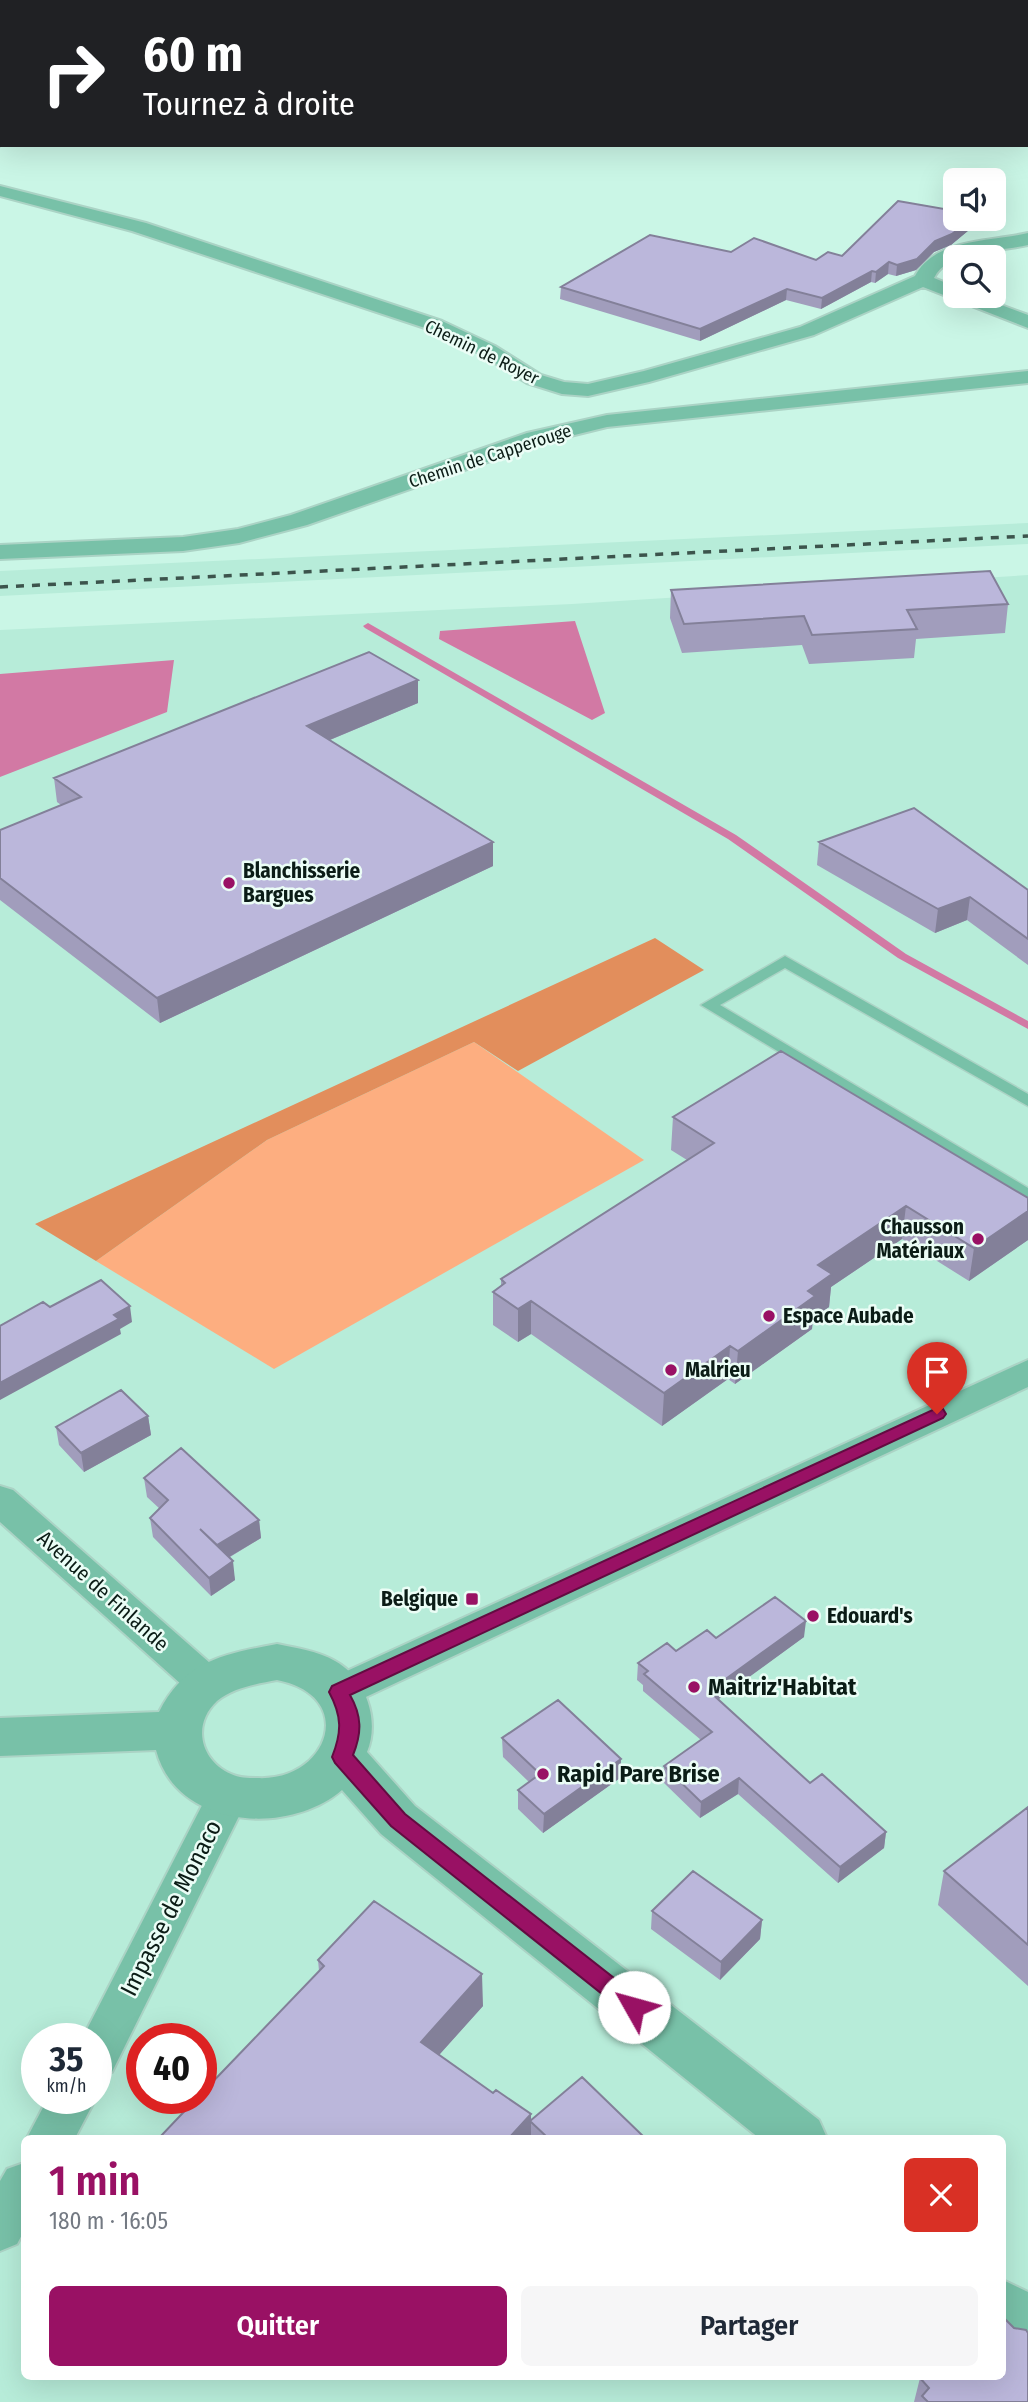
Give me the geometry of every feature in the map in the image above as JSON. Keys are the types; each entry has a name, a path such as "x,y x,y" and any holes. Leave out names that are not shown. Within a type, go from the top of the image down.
{"street":[{"name":"Chemin de Royer","path":"0,191 139,227 435,326 488,350 534,379 562,388 587,390 649,376 807,331 923,280 932,266 951,256 1028,239"},
{"path":"923,280 943,288"},
{"path":"991,308 1028,322"},
{"name":"Chemin de Capperouge","path":"0,552 183,544 239,536 299,520 535,438 607,421 1028,377"},
{"path":"339,1692 1028,1371"},
{"name":"Avenue de Finlande","path":"0,1500 205,1682"},
{"path":"276,1662 301,1667 323,1677 339,1692 351,1723 349,1740 342,1757 327,1775 306,1789 281,1798 254,1801 228,1796 205,1786 188,1770 178,1751 177,1730 181,1713 205,1682 227,1670 251,1663 276,1662"},
{"path":"0,1737 177,1730"},
{"path":"342,1757 398,1820 796,2135"},
{"name":"Impasse de Monaco","path":"112,2025 228,1796"},
{"path":"52,2135 64,2114"},
{"path":"0,2228 21,2190"},
{"path":"1006,2311 1028,2329"}],"lane":[{"path":"1028,1101 785,961 709,1005 1028,1196"}],"shaded area":[{"path":"1028,523 1028,544 0,596 0,571"},
{"path":"1028,575 1028,2402 0,2402 0,630 572,604"},
{"path":"575,621 605,713 592,720 439,639 440,631"},
{"path":"174,660 167,712 0,777 0,674"},
{"path":"655,938 704,970 518,1071 474,1042 267,1140 96,1261 35,1224"},
{"path":"474,1042 644,1160 274,1369 96,1261 267,1140"}],"building":[{"path":"898,201 943,209 943,231 956,231 935,241 917,259 897,265 889,262 876,272 872,271 822,298 787,289 700,329 561,287 650,235 731,252 754,238 816,260 828,252 842,256"},
{"path":"990,571 1008,604 907,610 917,629 812,635 804,616 684,624 671,590"},
{"name":"Blanchisserie Bargues","path":"369,652 418,680 307,726 493,842 157,998 0,878 0,830 81,797 54,778"},
{"path":"914,808 1028,890 1028,939 970,897 938,909 819,842"},
{"path":"781,1051 1028,1198 1028,1211 974,1248 906,1206 818,1265 832,1274 808,1291 815,1296 738,1351 730,1346 664,1393 531,1301 518,1309 493,1292 505,1283 501,1279 714,1143 673,1117"},
{"path":"101,1280 130,1306 114,1315 119,1319 0,1383 0,1326 43,1302 50,1307"},
{"path":"121,1390 148,1416 81,1453 56,1427"},
{"path":"181,1448 259,1520 217,1545 200,1529 233,1561 209,1578 150,1518 168,1500 144,1478"},
{"path":"775,1597 806,1621 709,1691 810,1783 822,1774 886,1832 840,1867 739,1778 701,1802 664,1766 712,1732 644,1674 648,1671 638,1663 667,1643 676,1651 707,1630 716,1638"},
{"path":"558,1700 621,1759 544,1814 518,1790 540,1774 502,1738"},
{"path":"1028,1807 1028,1945 944,1871"},
{"path":"693,1871 762,1920 721,1962 652,1911"},
{"path":"374,1901 482,1974 421,2042 493,2093 496,2090 531,2114 512,2135 162,2135 182,2114 217,2114 217,2077 324,1966 318,1960"},
{"path":"582,2077 642,2135 545,2135 530,2121"},
{"path":"1006,2320 1014,2328 1026,2330 1028,2333 1028,2402 928,2402 922,2396 929,2388 922,2380 1006,2380"}],"waterway":[{"path":"368,626 732,837 902,956 1028,1026"}],"railway":[{"path":"0,587 1028,536"}],"place":[{"name":"Blanchisserie Bargues","path":"229,883"},
{"name":"Chausson Matériaux","path":"978,1239"},
{"name":"Espace Aubade","path":"769,1316"},
{"name":"Malrieu","path":"671,1370"},
{"name":"Belgique","path":"472,1599"},
{"name":"Edouard's","path":"813,1616"},
{"name":"Maitriz'Habitat","path":"694,1687"},
{"name":"Rapid Pare Brise","path":"543,1774"}],"route":[{"path":"634,2007 398,1820 342,1757 349,1740 351,1723 339,1692 937,1414"}]}
